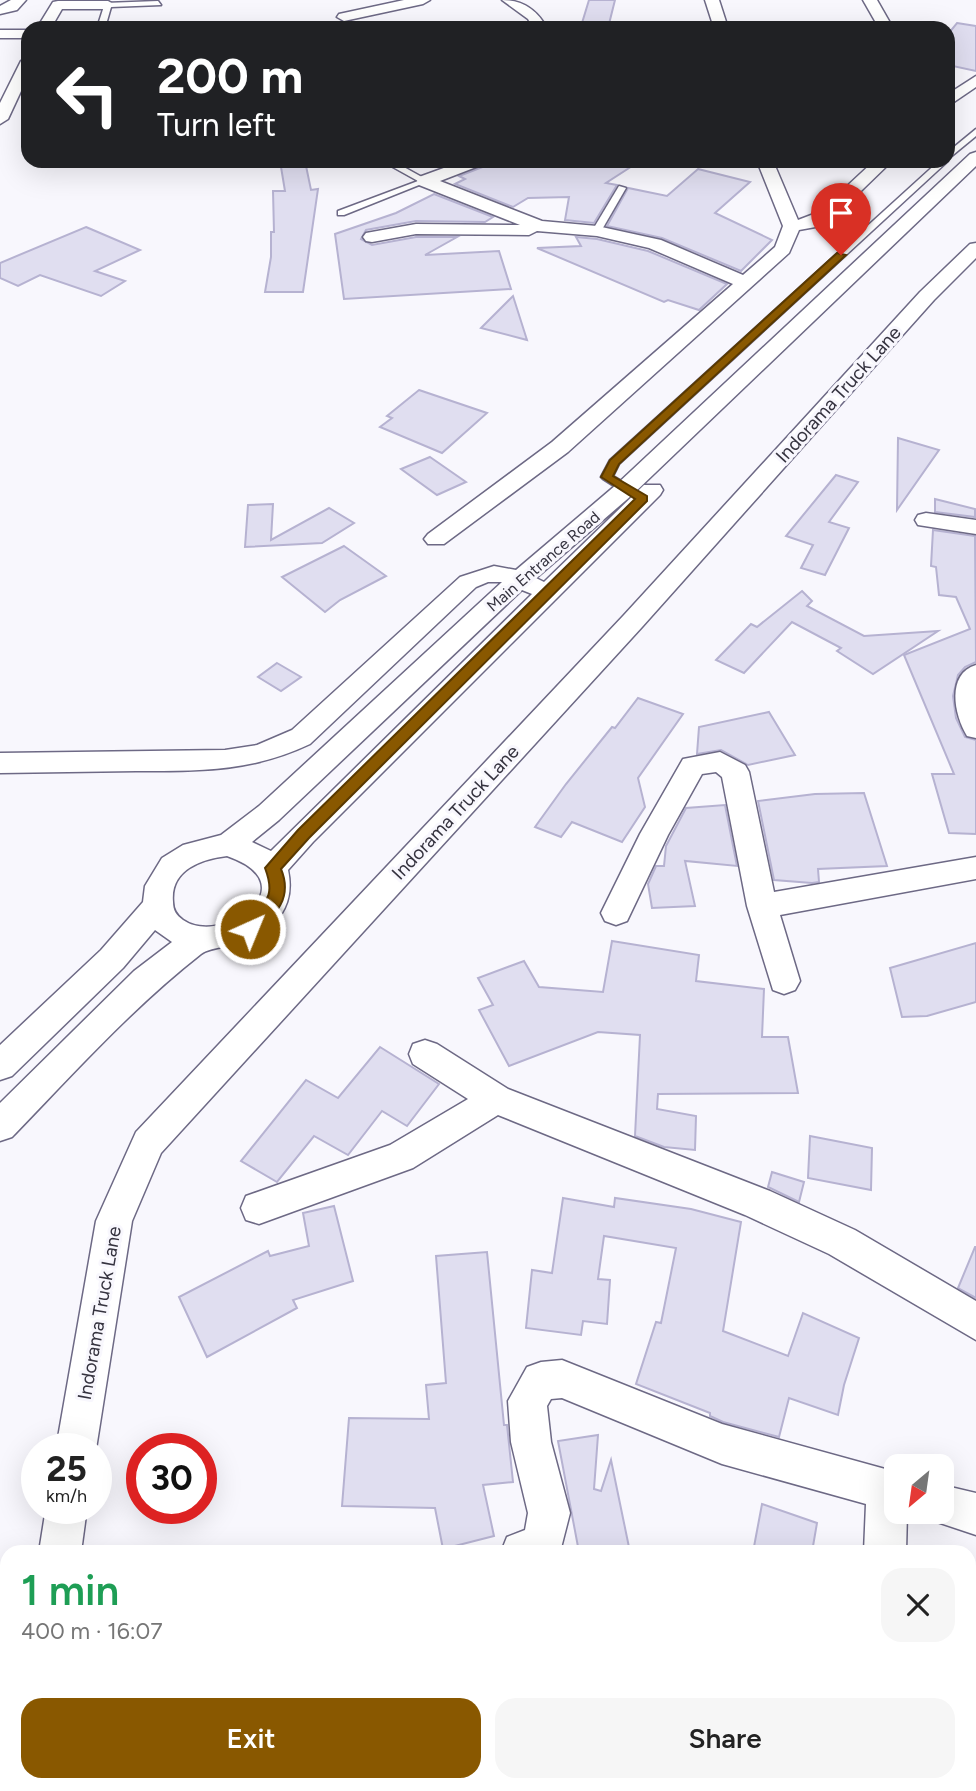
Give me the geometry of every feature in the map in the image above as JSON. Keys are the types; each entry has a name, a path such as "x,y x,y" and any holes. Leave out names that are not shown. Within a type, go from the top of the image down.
{"street":[{"path":"0,10 12,7 19,0"},
{"path":"344,17 423,0"},
{"path":"509,0 536,21"},
{"path":"712,0 719,21"},
{"path":"870,0 882,21"},
{"path":"48,21 59,2 103,3"},
{"path":"0,34 21,34"},
{"path":"955,96 976,80"},
{"path":"0,119 21,90"},
{"name":"Main Entrance Road","path":"228,845 269,813 519,580 633,494 976,157"},
{"path":"425,181 459,168"},
{"path":"436,539 560,447 783,249 792,226 768,168"},
{"path":"792,226 815,222 825,216 876,168"},
{"path":"273,868 303,834 548,593 633,494 874,284 976,179"},
{"path":"425,181 539,226 597,231 655,244 745,282"},
{"path":"372,237 416,229 520,231 539,226"},
{"name":"Indorama Truck Lane","path":"79,1433 114,1221 148,1143 633,621 927,296 976,248"},
{"path":"926,520 976,527"},
{"path":"0,762 212,761 246,759 272,752 301,737 468,582 483,573 499,572 548,593"},
{"path":"976,674 969,685 970,712 976,729"},
{"path":"616,913 654,834 693,766 720,762 735,772 762,906 784,981"},
{"path":"228,845 247,849 262,856 273,868 278,880 278,893 273,906 264,919 234,936 199,939 179,932 164,921 157,906 156,893 160,880 175,863 195,851 228,845"},
{"path":"762,906 976,867"},
{"path":"0,1066 112,959 157,906"},
{"path":"0,1126 145,981 177,953 199,939"},
{"path":"425,1054 496,1098 757,1203 842,1242 976,1322"},
{"path":"258,1208 401,1157 496,1098"},
{"path":"538,1545 543,1543 550,1513 531,1443 527,1401 541,1381 562,1379 722,1444 884,1489"},
{"path":"954,1508 976,1514"},
{"path":"61,1545 64,1524"},
{"path":"886,1545 888,1524"}],"lane":[{"path":"102,21 103,3 158,3"},
{"path":"955,151 976,132"},
{"path":"400,168 425,181"},
{"path":"633,494 607,477 614,462 936,168"},
{"path":"341,214 425,181"},
{"path":"597,231 622,188"}],"building":[{"path":"589,0 615,0 610,21 583,21"},
{"path":"957,23 976,26 976,71 955,66"},
{"path":"281,168 306,168 311,190 318,189 303,292 265,292 271,257 271,232 274,232 273,191 285,191"},
{"path":"480,168 629,168 606,183 617,185 594,223 565,220 569,197 528,198 513,207 455,184 465,179 459,176"},
{"path":"698,169 750,182 715,213 772,240 741,271 662,238 607,226 628,188 667,196"},
{"path":"434,194 493,217 485,222 416,221 366,230 361,239 372,245 416,237 457,237 425,255 499,251 511,289 344,299 335,234 396,213"},
{"path":"86,227 140,250 95,271 125,281 101,296 40,275 18,286 0,278 0,263"},
{"path":"576,237 648,251 727,284 699,310 668,300 664,302 537,248 581,246"},
{"path":"513,296 527,340 481,328"},
{"path":"419,390 487,413 442,453 380,427 392,418 387,416"},
{"path":"898,438 939,450 897,510"},
{"path":"430,457 466,482 437,495 401,469"},
{"path":"836,475 858,482 829,522 849,528 825,575 801,568 813,545 786,536"},
{"path":"935,499 975,509 975,517 935,512"},
{"path":"273,504 271,540 329,508 354,523 322,543 245,547 248,505"},
{"path":"933,530 975,536 976,662 965,667 958,675 953,696 956,718 965,737 976,740 976,834 949,833 932,774 954,774 904,655 970,629 956,597 939,595 936,567 931,566"},
{"path":"344,546 386,576 340,600 325,612 282,577"},
{"path":"802,591 812,601 807,606 864,636 938,631 873,674 837,651 841,648 792,622 744,673 716,660 751,624 757,627"},
{"path":"277,663 301,677 281,691 258,677"},
{"path":"638,698 683,714 638,778 645,807 622,842 572,822 561,837 535,827 566,784"},
{"path":"769,712 795,755 748,765 721,750 697,754 699,727"},
{"path":"864,793 887,866 818,869 819,882 812,883 774,880 758,801 815,794"},
{"path":"725,805 737,866 685,861 695,906 652,908 648,884 656,866 664,866 666,846 686,808"},
{"path":"612,941 699,955 696,981 764,989 762,1037 788,1037 798,1093 658,1094 657,1109 696,1116 695,1150 664,1147 635,1136 640,1035 598,1032 509,1066 479,1010 493,1005 478,978 524,961 539,987 603,992"},
{"path":"976,943 976,1002 927,1016 902,1017 890,968"},
{"path":"380,1047 439,1084 407,1126 382,1111 348,1155 314,1136 277,1182 241,1161 306,1080 338,1098"},
{"path":"810,1136 872,1148 871,1190 808,1178"},
{"path":"772,1172 804,1182 799,1202 768,1187"},
{"path":"563,1198 614,1207 615,1198 691,1209 741,1222 723,1331 788,1356 803,1313 859,1338 844,1385 838,1415 789,1398 779,1437 723,1422 710,1416 710,1413 636,1384 656,1322 661,1323 676,1248 604,1236 598,1279 610,1280 607,1324 583,1321 581,1335 526,1328 532,1270 552,1273"},
{"path":"334,1206 353,1281 293,1300 297,1308 207,1357 179,1297 268,1251 270,1256 309,1246 303,1213"},
{"path":"976,1247 976,1298 958,1288"},
{"path":"487,1252 504,1425 507,1425 513,1482 483,1485 494,1536 459,1545 442,1545 435,1508 342,1506 349,1418 429,1419 426,1385 446,1383 436,1256"},
{"path":"598,1435 594,1489 601,1491 611,1460 629,1545 578,1545 558,1441"},
{"path":"762,1504 817,1523 813,1545 754,1545"}],"route":[{"path":"250,929 264,919 278,893 278,880 273,868 303,834 643,499 624,490 607,477 614,462 841,255"}]}
